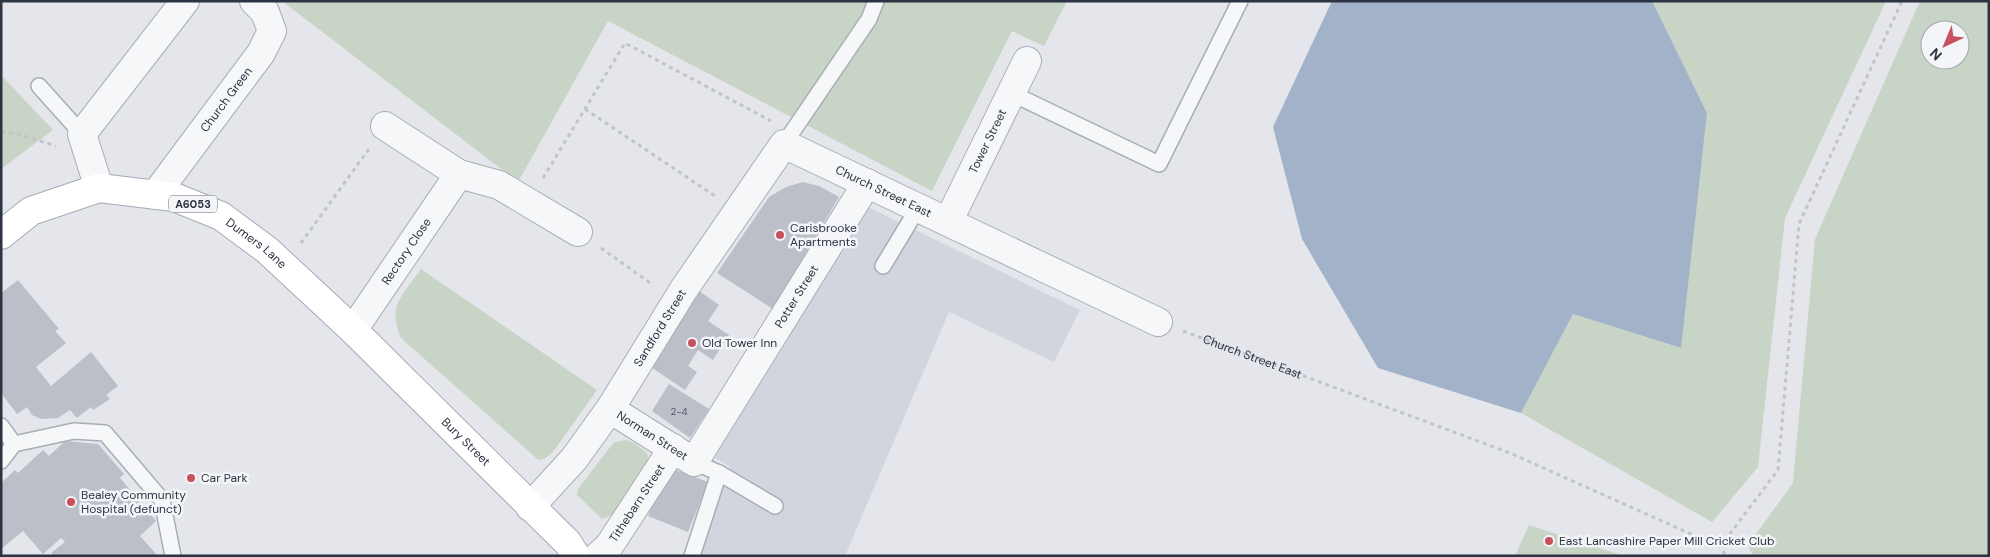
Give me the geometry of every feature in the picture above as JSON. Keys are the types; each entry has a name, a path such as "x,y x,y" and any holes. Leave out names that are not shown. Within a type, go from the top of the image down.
{"main road":[{"name":"Dumers Lane","path":"1,235 31,211 99,188 174,197 220,216 267,250 353,330"},
{"name":"Bury Street","path":"353,330 568,543 576,556"}],"street":[{"path":"99,188 86,145 185,1"},
{"name":"Church Green","path":"155,195 261,53 272,31 265,12 254,1"},
{"name":"Tower Street","path":"948,222 1027,61"},
{"path":"385,126 459,174 499,185 578,232"},
{"name":"Church Street East","path":"788,138 867,183 1158,322"},
{"name":"Sandford Street","path":"530,507 574,459 610,409 676,302 788,138"},
{"name":"Rectory Close","path":"353,330 459,174"},
{"name":"Potter Street","path":"684,455 867,183"},
{"name":"Norman Street","path":"610,409 684,455"},
{"name":"Tithebarn Street","path":"598,556 684,455"}],"lane":[{"path":"788,138 869,19 876,1"},
{"path":"1011,93 1159,164 1240,1"},
{"path":"39,86 86,145"},
{"path":"883,266 918,208"},
{"path":"1,426 14,444"},
{"path":"1,461 14,444 74,431 105,433 162,500 173,556"},
{"path":"684,455 720,473 775,506"},
{"path":"692,556 720,473"}],"path":[{"path":"1726,556 1720,547 1778,470 1799,224 1902,1"},
{"path":"528,202 625,43 788,138"},
{"path":"585,109 738,211"},
{"path":"284,266 385,126"},
{"path":"1,133 86,145"},
{"path":"578,232 676,302"},
{"name":"Church Street East","path":"1158,322 1510,453 1720,547"}],"shaded area":[{"path":"862,204 1080,310 1054,362 949,312 845,556 697,555 730,467 703,450"}],"green space":[{"path":"282,1 1067,1 1044,46 1012,31 932,191 608,21 518,182"},
{"path":"1652,1 1886,1 1785,218 1758,467 1712,522 1521,413 1573,314 1680,348 1707,113"},
{"path":"1920,1 1989,1 1989,556 1753,556 1748,545 1793,483 1815,239"},
{"path":"1,75 53,130 1,169"},
{"path":"421,269 597,390 553,452 544,459 539,460 535,457 401,338 397,327 396,309 403,294"},
{"path":"626,440 634,443 647,453 648,460 615,511 610,516 602,519 577,495 578,489 614,442"},
{"name":"East Lancashire Paper Mill Cricket Club","path":"1529,525 1624,556 1515,556"}],"water":[{"path":"1332,1 1652,1 1707,113 1681,348 1573,314 1521,413 1378,368 1302,239 1273,127"}],"building":[{"name":"Carisbrooke Apartments","path":"803,182 819,186 839,197 773,309 717,273 769,197 786,187"},
{"path":"18,280 59,329 55,331 66,343 36,367 51,386 91,352 118,386 106,395 110,399 93,410 91,407 77,418 70,410 58,418 41,419 32,415 27,407 17,414 1,393 1,293"},
{"name":"Old Tower Inn","path":"695,288 719,305 708,321 729,335 713,360 698,350 688,366 697,372 685,390 645,363"},
{"path":"669,384 709,409 690,438 652,411"},
{"name":"Bealey Community Hospital (defunct)","path":"65,441 98,444 124,474 120,478 156,521 140,536 158,556 54,556 51,553 65,542 61,538 43,554 23,531 1,549 1,483 15,470 18,473 43,450 49,456"},
{"path":"668,467 708,482 688,532 648,516"}],"place":[{"name":"Carisbrooke Apartments","path":"780,235"},
{"name":"Old Tower Inn","path":"692,343"},
{"name":"Car Park","path":"191,478"},
{"name":"Bealey Community Hospital (defunct)","path":"71,502"},
{"name":"East Lancashire Paper Mill Cricket Club","path":"1549,541"}]}
